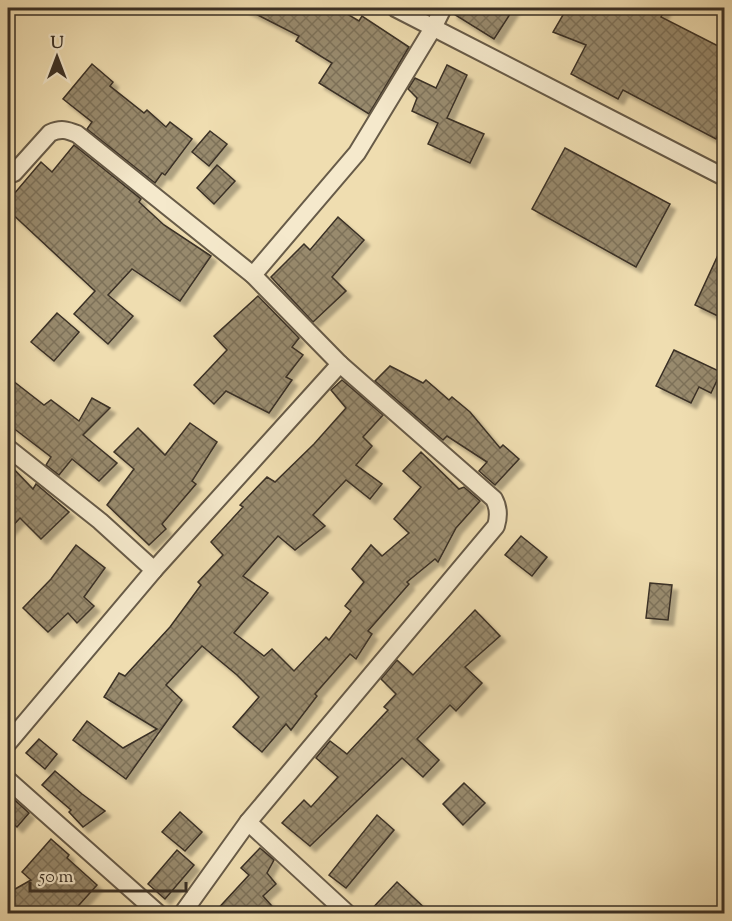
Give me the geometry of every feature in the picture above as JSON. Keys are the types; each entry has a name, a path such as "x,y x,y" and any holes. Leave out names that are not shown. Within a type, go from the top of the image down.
{"street":[{"path":"394,8 724,177"},
{"path":"254,275 357,153 443,8"},
{"path":"8,176 50,133 58,129 77,134 254,275 340,364 494,499 499,516 496,526 248,822 182,914"},
{"path":"8,743 154,570 340,364"},
{"path":"8,448 100,521 154,570"},
{"path":"8,780 159,914"},
{"path":"248,822 348,914"}],"building":[{"path":"244,8 337,8 359,21 362,16 409,47 369,114 319,83 332,63 296,41 299,36"},
{"path":"453,8 514,8 494,39 452,13"},
{"path":"567,8 666,8 661,17 724,49 724,134 719,132 716,139 623,90 618,99 571,74 586,45 553,32"},
{"path":"92,64 113,82 110,86 144,113 147,110 166,127 170,122 192,139 165,175 162,173 155,183 87,129 92,122 63,99"},
{"path":"447,65 467,75 447,118 484,134 470,163 428,144 438,123 412,111 417,98 408,89 415,78 436,88"},
{"path":"210,131 227,144 209,166 192,152"},
{"path":"74,145 141,199 139,202 164,225 211,256 180,301 132,269 108,295 133,316 108,344 74,314 95,291 8,210 8,201 41,162 52,172"},
{"path":"565,148 670,204 636,267 532,209"},
{"path":"217,165 235,181 214,204 197,188"},
{"path":"338,217 364,240 332,277 346,291 313,322 271,277 304,244 310,250"},
{"path":"724,242 724,319 695,305"},
{"path":"258,296 299,338 292,347 303,355 286,377 292,380 269,413 226,391 214,404 194,385 227,350 214,336"},
{"path":"57,313 79,332 54,361 31,342"},
{"path":"674,350 721,372 711,393 699,387 691,403 656,386"},
{"path":"390,366 423,383 426,380 449,400 452,397 470,412 500,448 503,445 519,459 495,485 479,471 487,462 447,436 443,440 375,381"},
{"path":"8,377 44,405 51,400 79,421 92,398 110,408 83,435 117,463 99,481 72,459 59,475 46,465 51,457 8,424"},
{"path":"342,380 383,415 363,437 372,446 356,465 382,484 370,499 346,480 313,515 325,526 295,550 278,536 243,576 268,593 234,633 264,656 272,649 294,671 326,637 329,640 351,611 345,606 364,582 352,569 371,545 382,556 409,533 394,519 421,487 403,471 421,452 459,489 464,487 480,501 456,528 438,562 435,559 407,582 409,584 368,631 372,634 356,659 350,654 315,694 317,696 291,730 286,724 262,752 233,727 259,697 202,646 166,685 182,700 126,779 73,740 87,721 123,748 157,729 104,697 119,673 125,676 170,627 201,585 198,582 223,555 211,542 243,507 240,505 267,477 275,482 314,444 346,408 331,390"},
{"path":"190,423 217,442 192,481 196,484 162,524 166,529 149,545 107,505 134,469 114,452 138,428 165,455"},
{"path":"8,463 33,489 36,484 69,512 41,539 20,518 8,531"},
{"path":"521,536 547,557 532,576 505,555"},
{"path":"76,545 105,568 84,597 94,606 77,623 68,613 48,632 23,608 51,579"},
{"path":"650,583 672,585 668,620 646,618"},
{"path":"475,610 500,636 465,667 482,683 456,711 450,705 417,739 439,760 423,777 402,758 310,846 282,823 304,800 311,807 338,777 316,758 330,741 347,754 388,710 384,707 396,694 381,679 397,660 413,675"},
{"path":"39,739 57,754 45,769 26,753"},
{"path":"55,771 105,811 83,827 69,812 71,810 42,785"},
{"path":"464,783 485,803 463,825 443,804"},
{"path":"8,794 29,813 17,827 8,819"},
{"path":"180,812 202,832 185,851 162,832"},
{"path":"377,815 394,830 346,888 329,875"},
{"path":"51,839 69,855 67,858 97,885 71,914 8,914 8,893 31,880 22,872"},
{"path":"260,848 274,860 267,873 276,884 263,896 279,914 213,914 249,875 241,868"},
{"path":"177,850 194,865 165,899 148,884"},
{"path":"397,882 431,914 367,914"}]}
